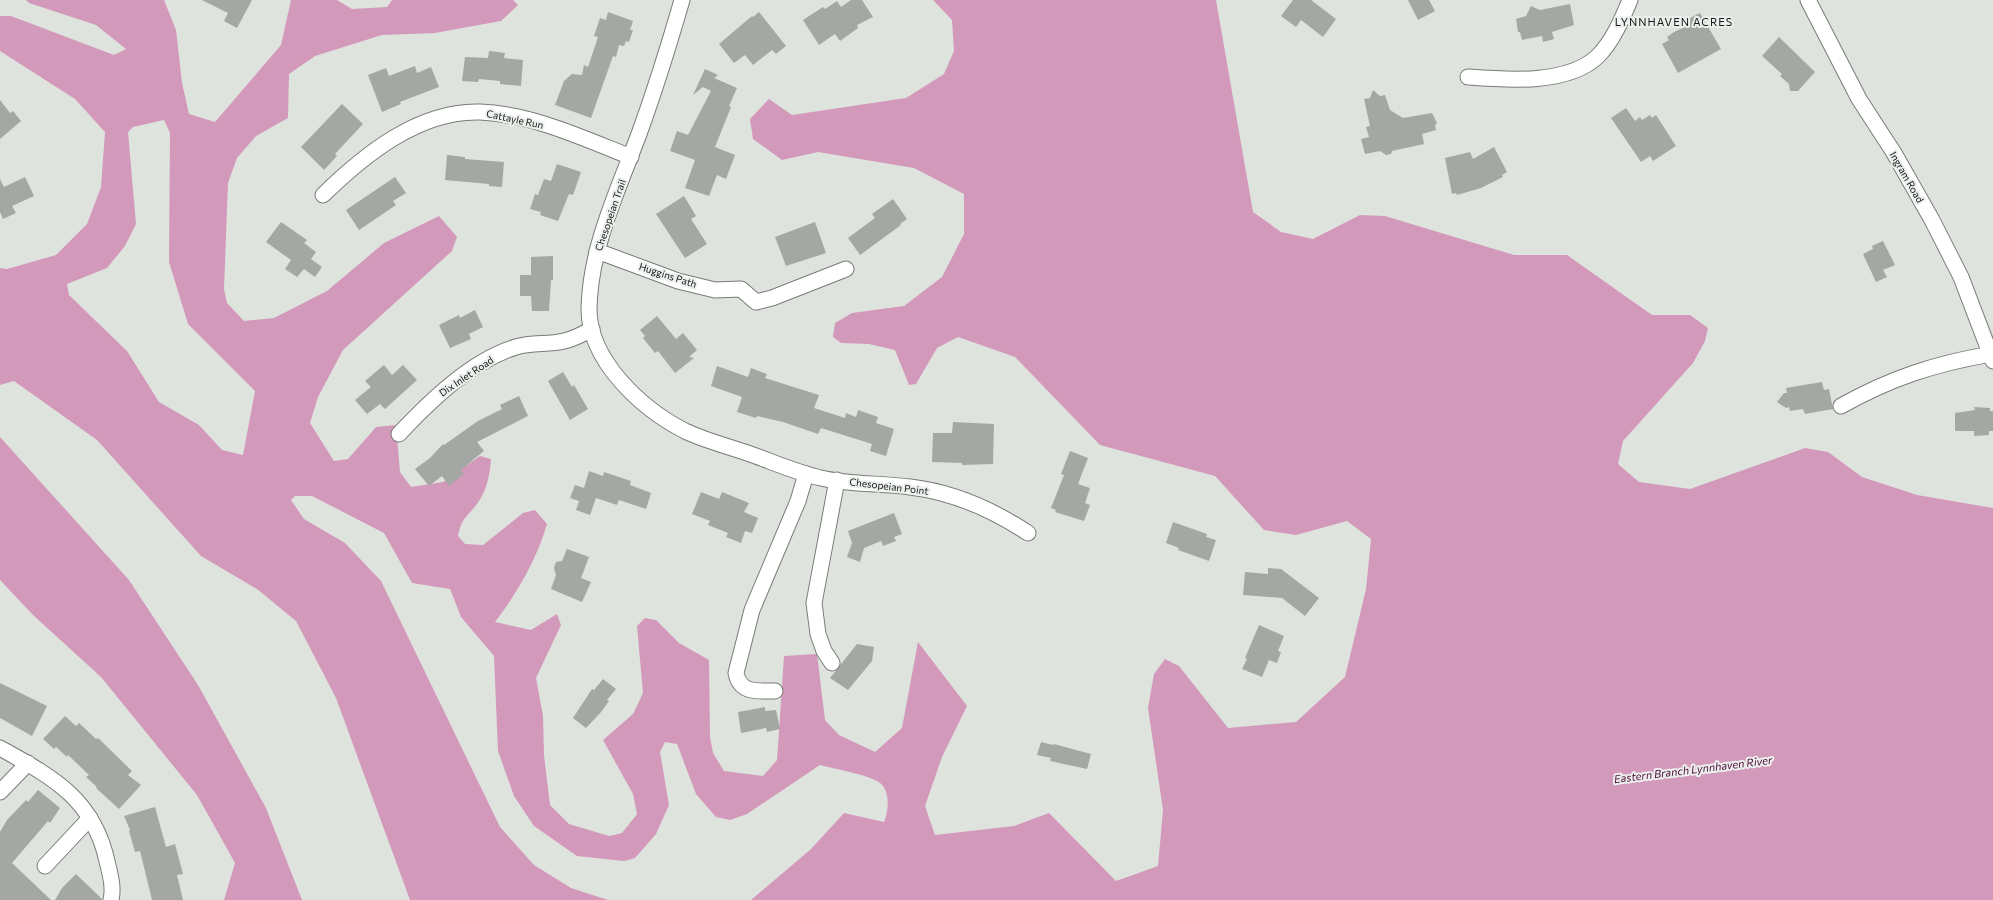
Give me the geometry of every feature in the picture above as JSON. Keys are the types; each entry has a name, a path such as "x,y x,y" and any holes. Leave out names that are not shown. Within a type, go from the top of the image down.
{"street":[{"name":"Chesopeian Trail","path":"682,0 665,58 597,251 592,277 589,310 592,329 597,345 608,364 630,393 654,412 686,431 806,474 837,480"},
{"path":"1468,77 1522,78 1560,75 1580,68 1598,56 1609,43 1630,0"},
{"name":"Ingram Road","path":"1808,0 1859,99 1894,153 1932,220 1961,277 1992,357"},
{"name":"Cattayle Run","path":"323,195 340,179 377,150 412,128 434,119 456,114 480,112 538,123 568,132 631,157"},
{"name":"Huggins Path","path":"597,251 678,281 716,290 741,289 756,302 772,298 846,269"},
{"name":"Dix Inlet Road","path":"399,434 426,405 452,384 496,356 515,347 532,343 564,341 577,337 592,329"},
{"path":"1841,406 1866,392 1920,370 1955,360 1992,357"},
{"path":"775,691 748,690 742,687 736,673 752,610 798,501 806,474"},
{"path":"832,663 824,651 818,634 814,603 837,480"},
{"name":"Chesopeian Point","path":"837,480 912,487 948,495 983,507 1010,521 1028,533"},
{"path":"0,748 56,780 72,795 90,818 104,848 111,877 111,900"},
{"path":"0,792 28,763"},
{"path":"45,866 90,818"}],"water":[{"name":"Eastern Branch Lynnhaven River","path":"26,0 164,0 176,30 182,83 189,114 215,122 281,45 291,0 337,0 352,9 387,7 392,0 513,0 518,5 501,21 435,33 382,35 315,56 289,74 288,118 256,136 237,158 228,183 224,289 227,303 244,321 274,318 327,291 384,243 439,216 457,237 452,251 343,350 318,397 310,423 334,461 348,459 376,427 396,425 400,472 411,487 443,482 480,456 491,459 489,476 484,491 479,501 461,524 458,536 465,544 483,545 523,513 535,510 547,524 538,550 526,575 495,622 531,630 557,614 561,625 536,678 543,716 544,755 550,805 569,824 609,836 622,833 637,814 633,794 603,740 633,714 643,693 637,626 645,618 656,620 679,643 709,660 710,737 713,753 724,771 763,776 777,760 784,656 817,654 825,720 839,735 875,752 902,728 918,642 967,706 942,757 925,806 935,835 1014,826 1049,813 1116,881 1158,866 1163,810 1148,708 1154,674 1165,659 1179,666 1228,728 1296,722 1345,677 1366,589 1371,539 1347,521 1296,535 1264,530 1215,476 1100,445 1015,357 958,337 937,348 916,384 909,385 895,350 869,344 841,343 833,337 835,323 852,313 904,306 942,277 964,234 964,194 914,168 818,152 782,160 753,139 750,119 769,99 792,115 906,98 944,74 954,51 952,20 933,0 1216,0 1253,212 1281,232 1313,239 1360,215 1385,216 1514,255 1567,255 1652,315 1690,315 1708,328 1705,341 1693,363 1623,441 1618,464 1639,482 1690,489 1805,448 1828,452 1862,477 1917,495 1993,508 1993,900 751,900 811,849 844,813 884,822 888,800 882,784 865,776 820,765 747,814 730,820 716,817 696,794 677,744 665,742 660,752 669,805 656,834 635,858 624,861 577,856 534,826 514,796 498,751 494,656 461,617 450,589 412,583 384,533 312,496 295,496 291,500 304,519 345,543 381,581 500,827 534,865 571,888 608,900 410,900 336,698 296,621 257,589 201,556 97,440 14,381 0,385 0,268 7,269 56,255 87,224 101,187 105,132 75,99 0,51 0,16 11,16 114,55 126,49 96,25 29,3","holes":["164,120 170,133 169,262 188,324 255,391 243,455 222,450 199,425 159,402 127,351 69,295 67,284 107,268 125,246 136,224 128,132 133,127"]},
{"path":"0,437 129,580 198,685 266,808 302,900 224,900 235,863 197,795 101,677 33,615 0,580"}],"building":[{"path":"202,0 252,0 237,28 224,21 228,13"},
{"path":"851,0 862,0 873,17 857,25 858,28 840,41 835,34 819,45 803,20 823,7 825,9 837,1 841,7"},
{"path":"1293,0 1311,0 1336,19 1323,37 1301,20 1296,27 1281,16"},
{"path":"1408,0 1429,0 1435,11 1418,20"},
{"path":"1570,4 1574,25 1552,32 1554,39 1543,42 1542,36 1522,40 1520,32 1518,32 1516,19 1526,16 1531,6 1540,10"},
{"path":"608,12 633,21 630,30 633,30 629,42 626,41 624,46 619,45 616,57 613,56 591,118 555,105 564,81 572,74 582,75 584,65 588,67 598,37 594,36 600,18 606,20"},
{"path":"759,12 786,46 776,54 772,50 753,65 745,55 734,63 719,44 752,16 753,17"},
{"path":"1700,13 1721,49 1678,73 1662,44 1669,40 1667,37 1687,26 1684,21"},
{"path":"1779,37 1815,72 1798,91 1790,91 1789,84 1780,76 1782,74 1762,56"},
{"path":"489,51 505,53 504,58 523,60 521,86 500,84 500,81 479,79 478,82 462,81 465,57 488,58"},
{"path":"415,66 417,73 431,67 439,87 400,102 401,104 382,112 368,75 386,68 389,76"},
{"path":"705,69 718,75 714,78 737,88 729,106 731,107 715,147 735,155 726,179 717,175 709,196 685,188 695,160 670,151 677,131 688,135 711,91 703,87 693,95"},
{"path":"1373,90 1380,96 1385,95 1390,110 1403,118 1432,113 1437,123 1435,125 1436,130 1422,134 1424,144 1392,151 1391,154 1386,155 1380,151 1365,154 1361,139 1369,137 1366,127 1370,126 1364,99 1370,98"},
{"path":"0,100 10,113 13,111 21,121 0,139"},
{"path":"342,104 363,124 335,154 337,156 324,170 301,147"},
{"path":"1626,108 1635,121 1640,117 1642,120 1650,115 1652,118 1656,115 1676,146 1653,161 1650,156 1641,162 1611,118"},
{"path":"1494,147 1507,172 1502,175 1503,177 1481,188 1457,195 1456,193 1452,194 1445,158 1470,152 1473,159"},
{"path":"447,155 465,157 465,159 504,162 502,187 489,186 489,184 445,180"},
{"path":"557,164 581,172 573,195 569,194 558,221 540,215 541,212 530,209 535,194 538,195 544,179 551,181"},
{"path":"25,177 34,196 12,206 16,213 3,219 0,212 0,179 4,187"},
{"path":"395,177 406,193 393,201 396,205 359,230 346,210"},
{"path":"684,196 696,216 691,219 707,244 685,258 656,214"},
{"path":"893,199 907,219 860,255 848,238 875,218 872,214"},
{"path":"281,222 307,240 304,243 316,252 311,259 322,267 315,277 304,269 297,277 285,269 291,260 266,242"},
{"path":"815,222 826,253 786,266 775,237"},
{"path":"1883,241 1895,265 1883,270 1887,277 1876,282 1863,254 1873,249 1872,246"},
{"path":"553,256 553,280 551,280 549,311 532,311 531,296 520,296 520,275 531,275 531,257"},
{"path":"475,310 483,327 469,334 471,339 450,348 439,325 459,315 460,318"},
{"path":"657,316 676,339 683,333 697,350 689,357 694,358 675,373 658,351 655,353 643,338 645,336 640,330"},
{"path":"384,365 392,375 403,365 417,380 385,409 380,404 367,414 355,400 371,387 365,381"},
{"path":"717,366 748,377 751,368 767,374 765,378 819,395 814,408 845,418 846,413 856,417 858,410 878,417 876,423 894,429 886,456 870,451 872,444 821,428 818,434 783,422 757,416 756,418 737,412 742,397 711,386"},
{"path":"563,372 572,387 574,385 588,409 570,420 548,381"},
{"path":"1822,382 1824,390 1829,389 1833,409 1805,414 1803,409 1790,411 1789,407 1786,408 1777,402 1784,393 1787,393 1786,388"},
{"path":"519,396 528,416 477,442 484,451 461,470 464,474 449,486 442,476 429,486 415,469 430,458 443,444 444,445 478,421 502,409 500,405"},
{"path":"1974,407 1990,408 1990,411 1993,411 1993,431 1989,431 1989,435 1974,436 1974,431 1955,431 1955,413 1975,410"},
{"path":"953,422 994,424 993,464 962,465 962,463 932,462 933,433 952,433"},
{"path":"1070,451 1088,458 1078,484 1090,488 1085,503 1090,505 1084,521 1055,512 1056,510 1051,508 1064,475 1061,474"},
{"path":"589,471 603,476 604,472 631,481 630,485 651,493 646,509 619,500 617,505 596,498 590,515 576,510 579,501 570,498 575,485 584,488"},
{"path":"701,492 719,499 722,492 749,503 744,512 758,518 752,533 745,531 741,543 726,537 728,533 708,525 710,521 692,514"},
{"path":"894,513 902,534 894,537 896,541 883,546 881,541 864,548 860,562 847,557 852,543 848,531"},
{"path":"1173,522 1207,534 1206,537 1216,540 1209,561 1178,550 1179,548 1166,543"},
{"path":"567,549 589,557 581,578 591,582 582,602 551,589 556,575 554,568 556,562 562,561"},
{"path":"1268,568 1281,569 1319,598 1305,616 1282,598 1243,595 1245,572 1268,574"},
{"path":"1259,625 1284,636 1278,651 1281,652 1277,663 1269,660 1262,677 1242,669"},
{"path":"857,644 874,647 872,661 848,690 830,678"},
{"path":"603,679 616,689 607,700 609,701 602,711 586,728 573,718 592,689 594,690"},
{"path":"0,683 47,706 32,736 0,718"},
{"path":"765,707 765,711 776,710 780,729 767,732 766,728 741,733 738,712"},
{"path":"65,716 76,726 79,723 96,739 98,738 132,771 128,775 141,785 119,809 96,788 97,787 86,777 89,775 68,755 67,757 56,747 54,749 43,739"},
{"path":"1041,742 1091,754 1087,769 1050,761 1051,758 1037,755"},
{"path":"38,790 60,808 50,823 48,821 12,863 51,900 0,900 0,832 7,820 26,800 28,802"},
{"path":"155,807 166,847 175,844 183,874 177,875 183,900 152,900 140,851 135,852 130,830 124,816"},
{"path":"76,874 102,900 55,900 62,888"}],"district":[{"name":"LYNNHAVEN ACRES","path":"1674,21"}]}
